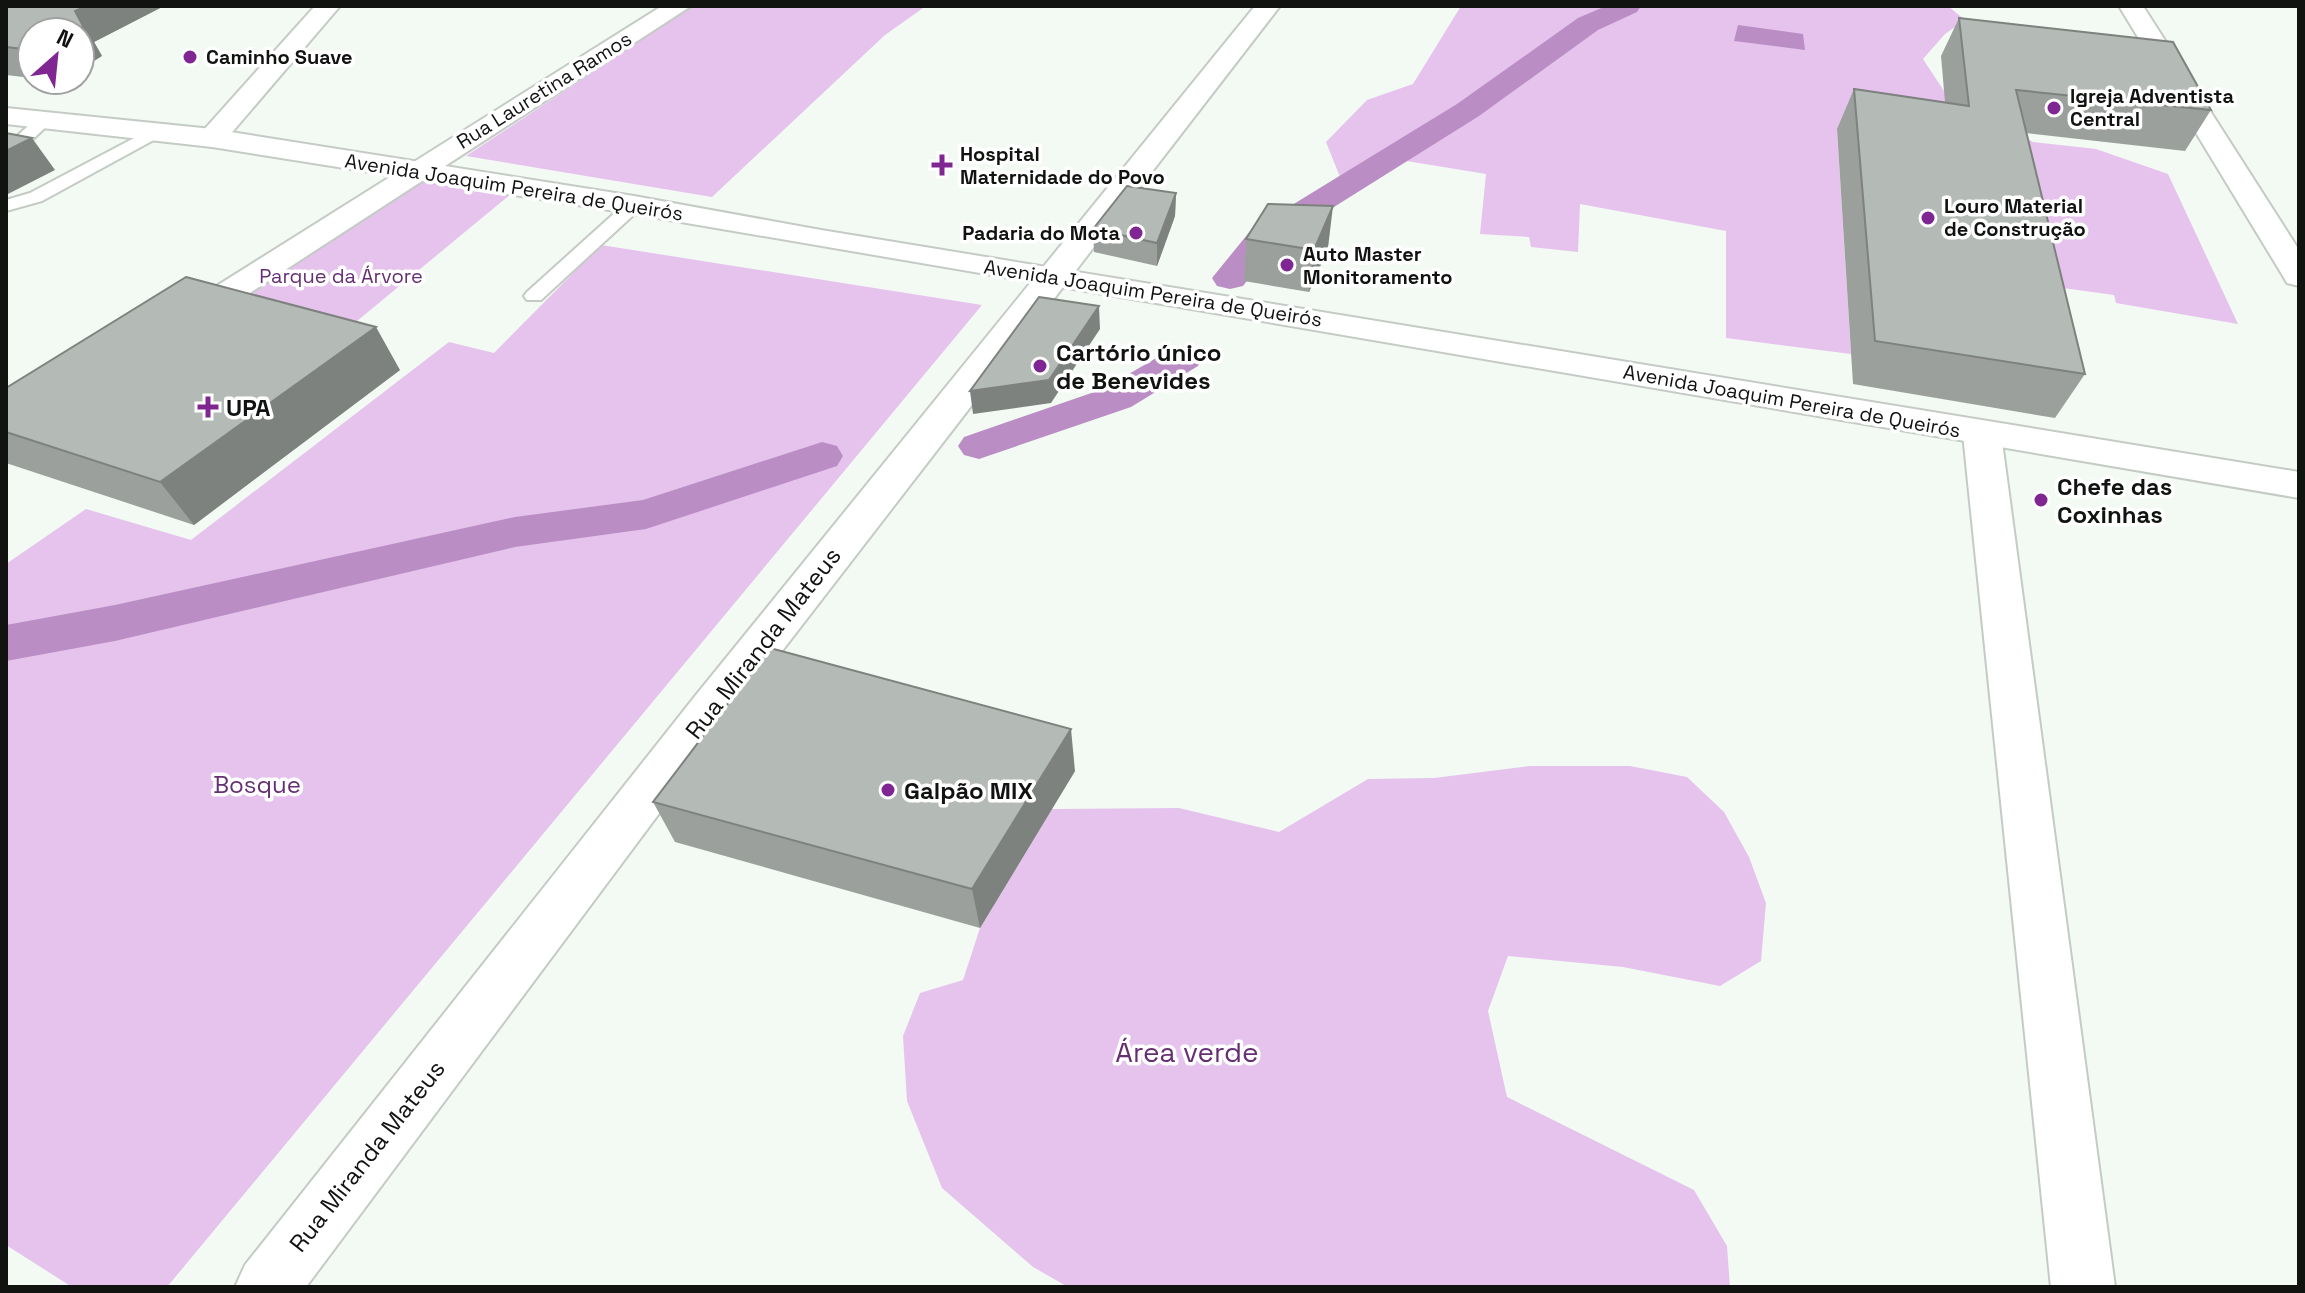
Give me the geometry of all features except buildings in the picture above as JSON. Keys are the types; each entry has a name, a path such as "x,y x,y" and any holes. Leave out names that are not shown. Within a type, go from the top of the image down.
{"street":[{"path":"212,138 328,6"},
{"name":"Rua Lauretina Ramos","path":"160,336 679,6"},
{"name":"Rua Miranda Mateus","path":"267,1287 712,708 1268,6"},
{"path":"2131,6 2299,276"},
{"name":"Avenida Joaquim Pereira de Queirós","path":"6,116 212,138 634,205 2299,485"},
{"path":"1982,434 2083,1287"}],"lane":[{"path":"6,155 44,120"},
{"path":"6,206 36,197 155,132"},
{"path":"534,296 634,205"}],"green space":[{"path":"693,6 926,6 885,35 712,197 466,156"},
{"path":"1461,6 1948,6 1965,20 1945,34 1923,59 1944,91 2033,142 2096,149 2168,174 2238,324 2116,303 2114,295 2027,283 1837,130 1851,354 1726,338 1726,231 1580,204 1578,252 1531,247 1529,237 1480,234 1486,174 1382,157 1340,177 1326,142 1367,100 1413,84"},
{"name":"Parque da Árvore","path":"411,177 511,194 351,326 234,293"},
{"name":"Bosque","path":"601,245 982,305 167,1287 72,1287 6,1245 6,564 86,509 191,540 449,342 494,353"},
{"name":"Área verde","path":"1530,766 1630,766 1687,777 1724,812 1749,857 1766,903 1761,961 1720,986 1623,967 1508,956 1488,1011 1507,1097 1694,1190 1727,1246 1730,1287 1068,1287 1033,1267 942,1188 907,1101 903,1036 920,993 963,980 980,928 1052,809 1179,808 1279,832 1368,779 1434,778"}],"shaded area":[{"path":"1738,25 1803,34 1805,50 1734,41"}],"waterway":[{"path":"1230,278 1263,237 1468,110 1588,24 1628,6"},
{"path":"979,446 1117,398 1184,358"},
{"path":"6,643 115,623 515,532 646,514 822,456"}],"place":[{"name":"Caminho Suave","path":"190,57"},
{"name":"Igreja Adventista Central","path":"2054,108"},
{"name":"Hospital Maternidade do Povo","path":"942,165"},
{"name":"Louro Material de Construção","path":"1928,218"},
{"name":"Padaria do Mota","path":"1136,233"},
{"name":"Auto Master Monitoramento","path":"1287,265"},
{"name":"Cartório único de Benevides","path":"1040,366"},
{"name":"UPA","path":"208,407"},
{"name":"Chefe das Coxinhas","path":"2041,500"},
{"name":"Galpão MIX","path":"888,790"}]}
